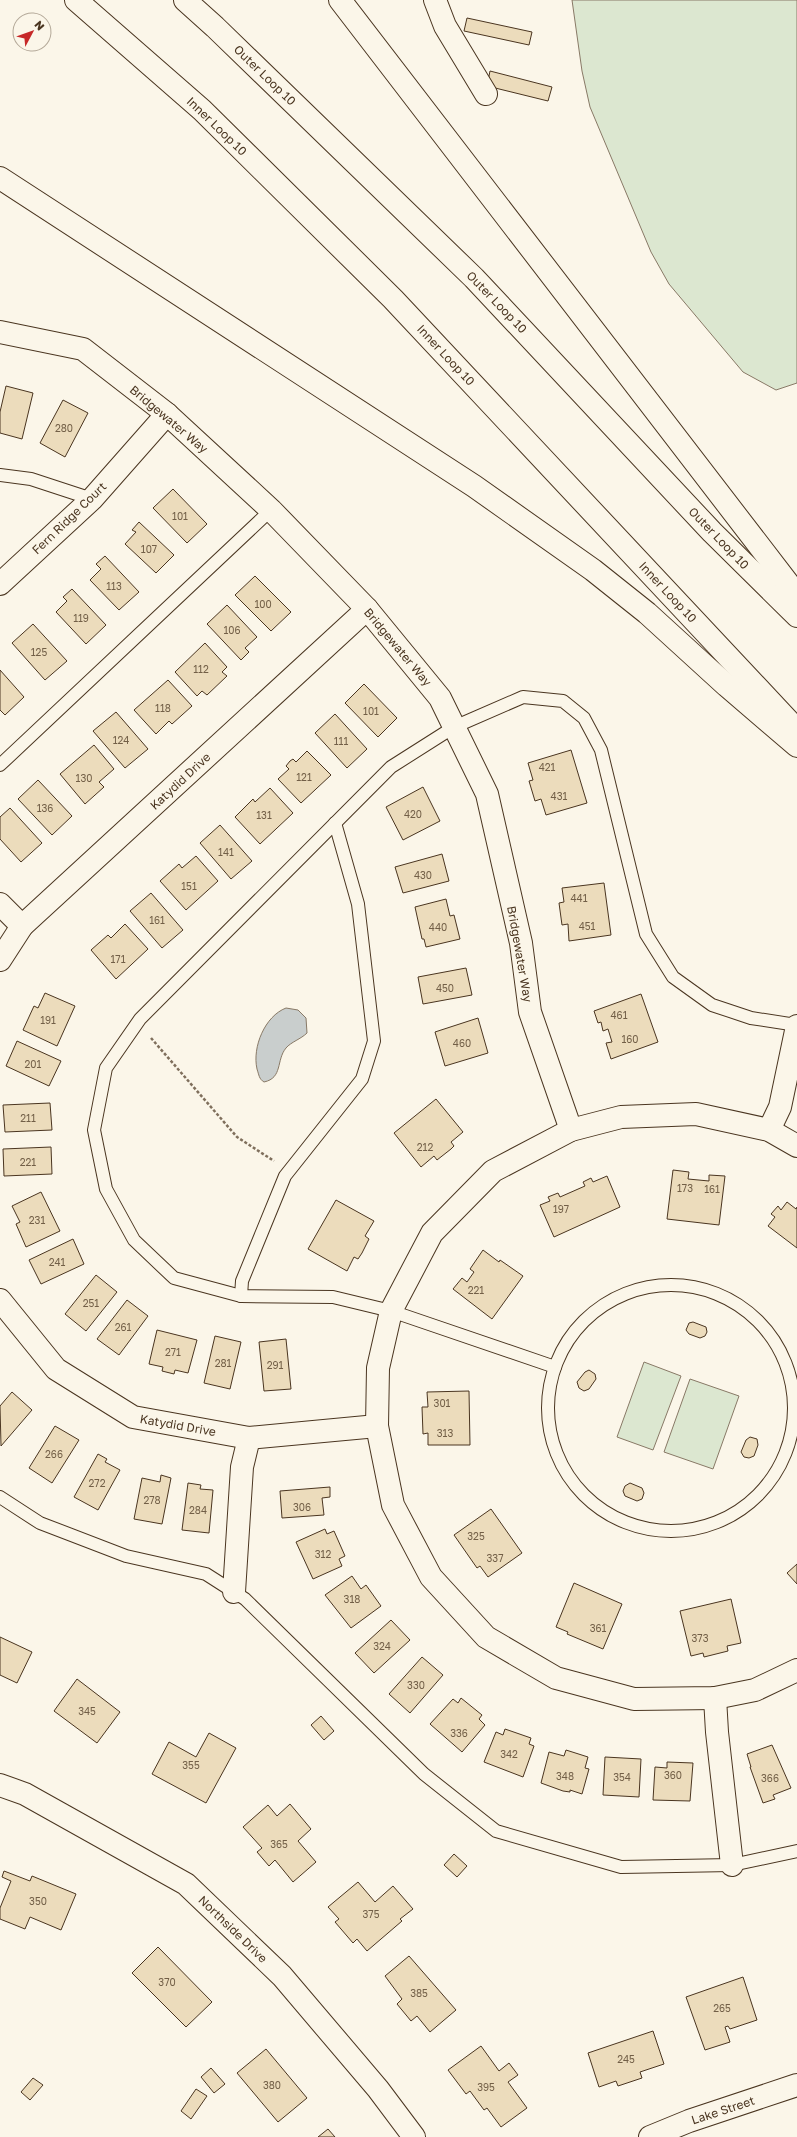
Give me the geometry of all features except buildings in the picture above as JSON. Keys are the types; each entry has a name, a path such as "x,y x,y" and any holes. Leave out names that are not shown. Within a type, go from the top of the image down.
{"main road":[{"name":"Inner Loop 10","path":"76,0 202,110 393,299 797,730"},
{"name":"Outer Loop 10","path":"185,0 215,27 474,278 712,532 797,616"},
{"path":"340,0 797,595"},
{"path":"435,0 445,26 486,94"},
{"path":"0,178 474,486 586,565 647,613 727,686 797,746"},
{"name":"Bridgewater Way","path":"0,332 83,349 167,414 271,510 368,609 440,698 487,794 521,943 530,1012 571,1130"},
{"name":"Fern Ridge Court","path":"0,584 92,499 167,414"},
{"name":"Katydid Drive","path":"0,960 22,926 368,609"},
{"path":"0,904 22,926"},
{"path":"769,1130 780,1108 797,1026"},
{"path":"797,1146 769,1130 696,1114 621,1117 571,1130 494,1171 432,1233 391,1311 378,1368 376,1426 393,1506 431,1577 486,1637 556,1678 634,1699 715,1698 755,1690 797,1670"},
{"name":"Katydid Drive","path":"0,1300 56,1369 133,1417 248,1438 376,1426"},
{"path":"234,1592 242,1467 248,1438"},
{"path":"715,1698 717,1732 732,1865"},
{"name":"Northside Drive","path":"0,1785 25,1794 186,1884 282,1976 378,2089 414,2137"},
{"name":"Lake Street","path":"650,2137 689,2121 797,2085"}],"lane":[{"path":"0,475 31,479 92,499"},
{"path":"0,765 271,510"},
{"path":"555,1366 391,1311 333,1297 241,1296 174,1278 134,1240 106,1189 94,1130 106,1068 140,1019 391,767 454,727 523,698 563,701 584,718 602,750 646,934 673,978 712,1005 752,1018 797,1026"},
{"path":"241,1296 242,1281 288,1172 362,1079 374,1041 358,904 335,823"},
{"path":"675,1285 714,1292 748,1312 774,1340 790,1376 795,1414 792,1454 765,1489 732,1516 692,1530 650,1530 616,1518 609,1515 576,1488 555,1451 548,1409 555,1366 573,1332 602,1306 637,1289 675,1285"},
{"path":"0,1497 40,1523 126,1556 206,1574 246,1599 424,1774 496,1831 621,1868 732,1865 797,1851"}],"path":[{"path":"140,1019 147,1033 237,1137 288,1172"}],"green space":[{"path":"572,0 797,0 797,383 776,390 743,372 669,284 651,252 590,107 582,71"},
{"path":"644,1362 681,1376 653,1450 617,1437"},
{"path":"690,1379 739,1396 713,1469 664,1452"}],"shaded area":[{"path":"286,1008 298,1010 306,1018 307,1033 286,1048 281,1058 277,1073 270,1080 264,1082 260,1078 257,1069 256,1051 258,1042 266,1025 279,1012"}]}
